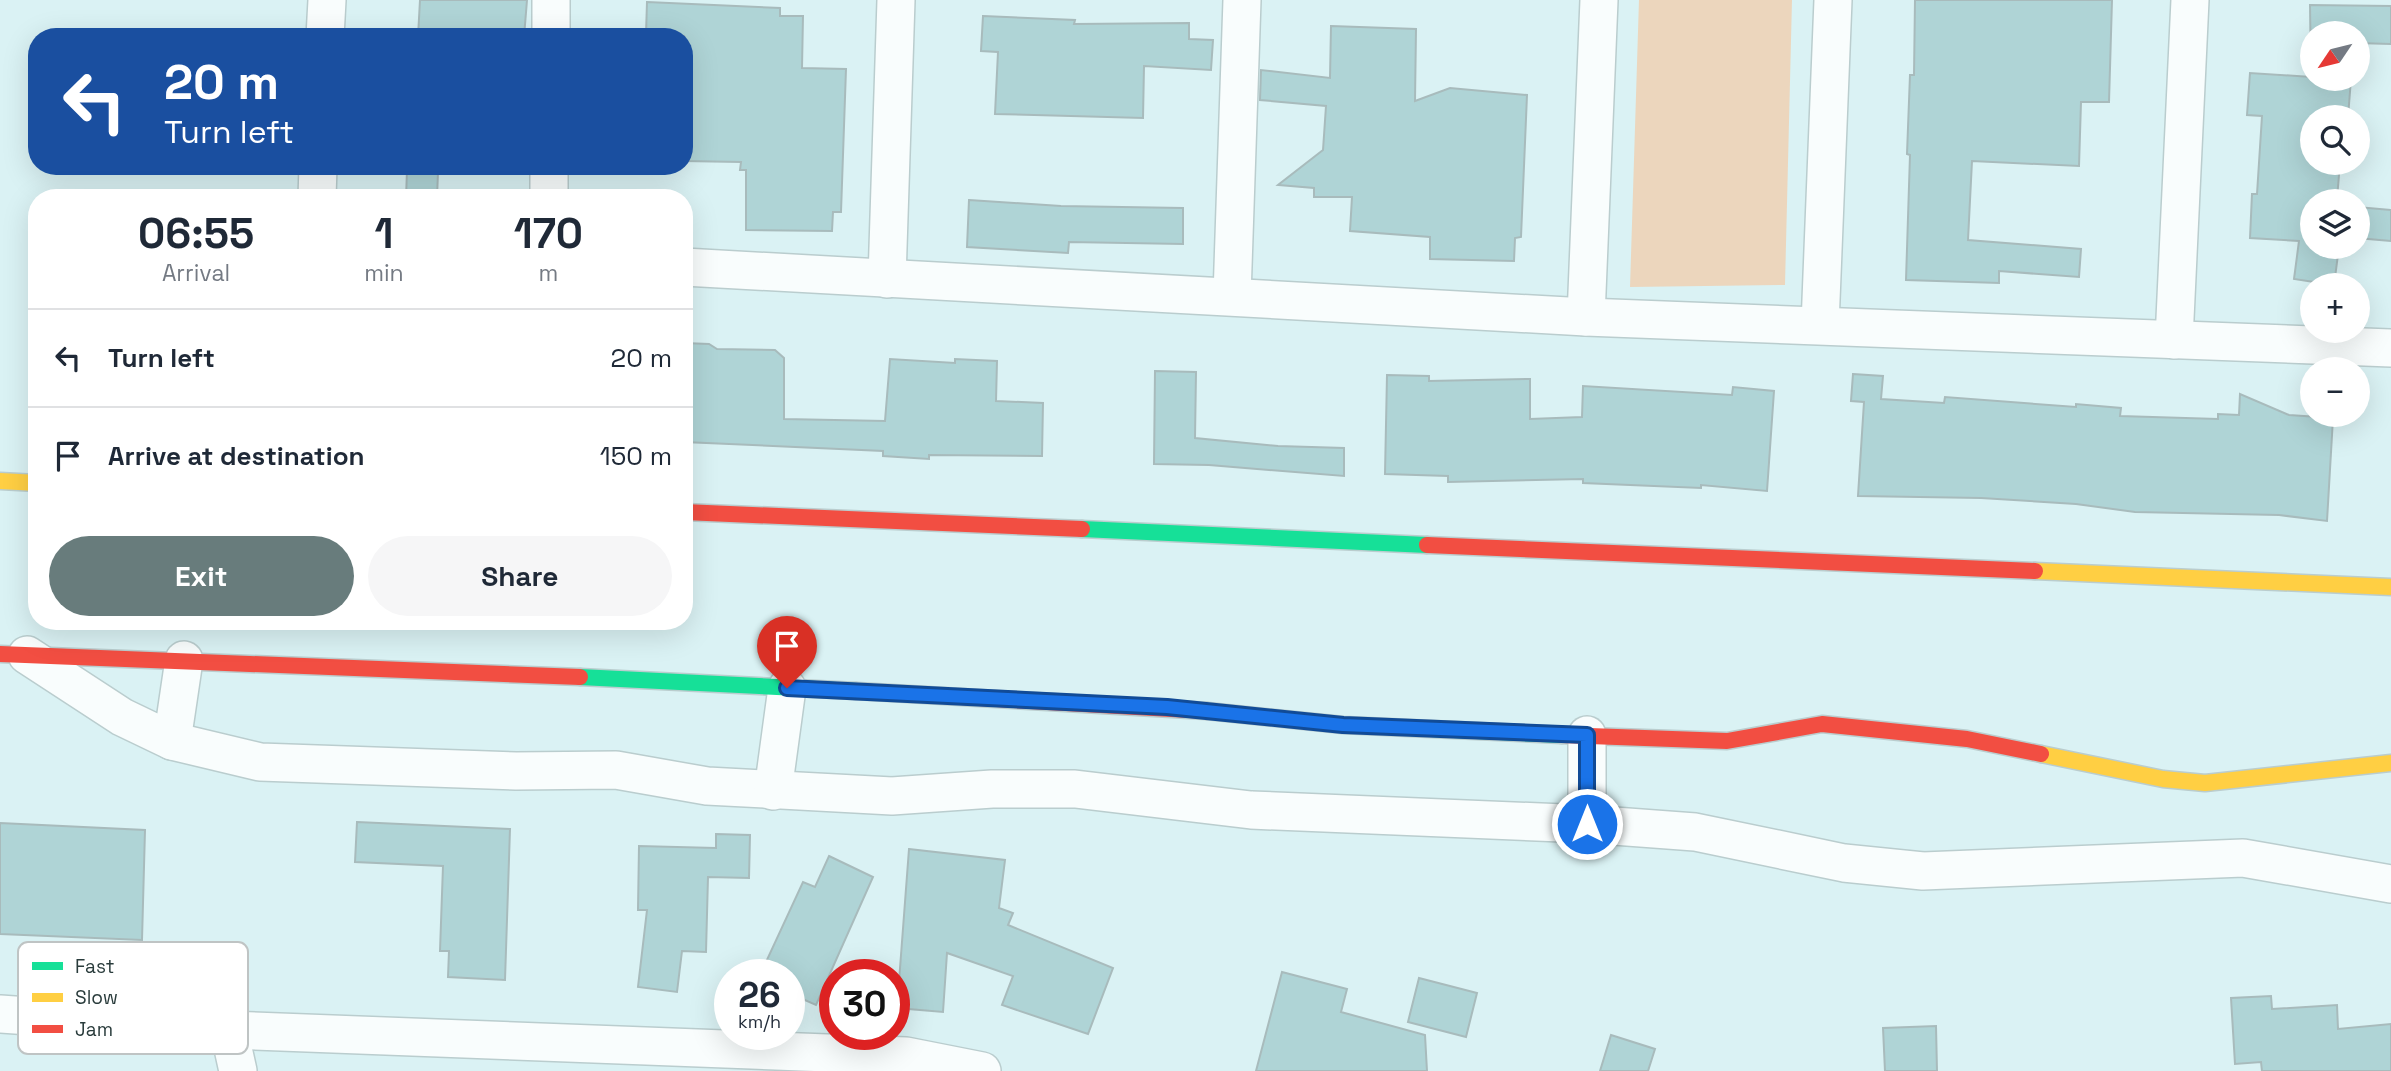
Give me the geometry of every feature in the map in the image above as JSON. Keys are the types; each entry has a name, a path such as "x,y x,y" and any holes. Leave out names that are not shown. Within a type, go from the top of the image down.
{"street":[{"path":"325,28 327,0"},
{"path":"551,0 551,28"},
{"path":"887,278 896,0"},
{"path":"1232,296 1242,0"},
{"path":"1586,317 1599,0"},
{"path":"1820,325 1833,0"},
{"path":"2174,340 2190,0"},
{"path":"693,267 1586,317 2391,348"},
{"path":"0,481 28,483"},
{"path":"693,513 2391,587"},
{"path":"14,655 396,667 1167,707 1343,725 1727,741 1822,724 1967,739 2163,779 2206,783 2391,763"},
{"path":"14,655 122,718 172,741 260,762 516,771 616,770 707,786 892,796 992,789 1075,789 1251,810 1344,817 1587,824 1695,832 1844,863 1923,871 2243,858 2391,884"},
{"path":"172,741 184,660"},
{"path":"773,791 787,688"},
{"path":"1587,735 1587,824"},
{"path":"0,1014 18,1015"},
{"path":"248,1031 906,1056 982,1071"}],"shaded area":[{"path":"1639,0 1792,0 1785,285 1630,287"}],"building":[{"path":"420,0 527,0 525,28 418,28"},
{"path":"1915,0 2112,0 2109,102 2081,102 2079,166 1972,161 1968,240 2081,249 2079,277 1999,271 1999,283 1906,280 1910,155 1907,154 1910,75 1914,75"},
{"path":"647,2 780,8 780,16 803,16 802,68 846,69 841,212 833,212 832,231 746,230 746,170 740,170 741,162 693,161 693,28 646,28"},
{"path":"2310,5 2391,6 2391,44 2370,43 2370,21 2310,21"},
{"path":"983,16 1075,20 1074,24 1189,23 1189,39 1213,40 1211,70 1144,66 1143,118 995,114 998,52 981,51"},
{"path":"1331,26 1416,29 1415,101 1450,88 1527,95 1521,237 1515,238 1514,261 1430,259 1430,237 1350,231 1352,197 1314,197 1314,188 1278,185 1323,150 1326,106 1260,100 1261,70 1330,78"},
{"path":"2250,73 2300,76 2300,91 2350,91 2349,105 2300,105 2300,175 2339,175 2338,189 2300,189 2300,259 2337,259 2336,273 2300,273 2300,280 2294,279 2299,241 2250,238 2252,194 2257,194 2262,116 2247,115"},
{"path":"407,175 438,175 437,189 406,189"},
{"path":"969,200 1061,206 1183,208 1183,244 1069,242 1068,253 967,247"},
{"path":"2370,208 2391,210 2391,241 2370,239"},
{"path":"693,343 709,344 717,349 775,350 784,358 784,419 885,421 890,359 955,363 955,359 997,361 996,401 1043,403 1042,456 929,455 929,459 883,456 883,451 693,442"},
{"path":"1155,371 1196,372 1195,438 1278,446 1344,448 1344,476 1209,465 1154,464"},
{"path":"1853,374 1883,376 1881,399 1944,403 1945,397 2076,407 2076,404 2121,408 2120,416 2218,419 2218,414 2239,415 2240,394 2289,415 2300,416 2300,427 2332,427 2327,521 2279,515 2135,512 2076,504 1981,498 1858,496 1864,402 1851,401"},
{"path":"1387,375 1429,376 1429,381 1530,379 1530,419 1582,417 1583,386 1732,395 1733,387 1774,391 1767,491 1701,485 1701,488 1583,483 1583,479 1448,482 1448,476 1385,474"},
{"path":"357,822 510,829 505,980 448,977 449,951 440,951 443,866 355,862"},
{"path":"0,823 145,830 142,940 0,934"},
{"path":"716,834 750,835 749,878 708,877 706,952 682,951 677,992 638,987 647,910 638,910 639,846 716,848"},
{"path":"909,849 1005,860 999,908 1013,913 1008,925 1113,968 1088,1034 1002,1005 1013,976 947,953 943,1012 910,1009 910,959 901,959"},
{"path":"829,856 873,877 836,959 819,959 819,998 816,1005 805,1000 805,959 767,959 803,882 815,887"},
{"path":"1282,972 1347,989 1341,1012 1425,1035 1427,1071 1256,1071"},
{"path":"1419,978 1477,993 1466,1037 1408,1022"},
{"path":"2271,996 2272,1009 2337,1005 2338,1029 2391,1024 2391,1071 2262,1071 2261,1062 2235,1064 2231,998"},
{"path":"1936,1026 1937,1071 1885,1071 1883,1028"},
{"path":"1611,1035 1655,1049 1648,1071 1600,1071"}],"traffic: fast":[{"path":"1082,529 1427,545"},
{"path":"580,677 856,691"},
{"path":"1207,711 1343,725 1562,735"}],"traffic: slow":[{"path":"0,481 28,483"},
{"path":"2035,571 2391,587"},
{"path":"2041,754 2163,779 2205,783 2391,763"}],"traffic: jam":[{"path":"693,512 1082,529"},
{"path":"1427,545 2035,571"},
{"path":"0,654 580,677"},
{"path":"856,691 1207,711"},
{"path":"1562,735 1727,741 1822,724 1967,739 2041,754"}],"route":[{"path":"787,688 1167,707 1343,725 1587,735 1587,824"}]}
